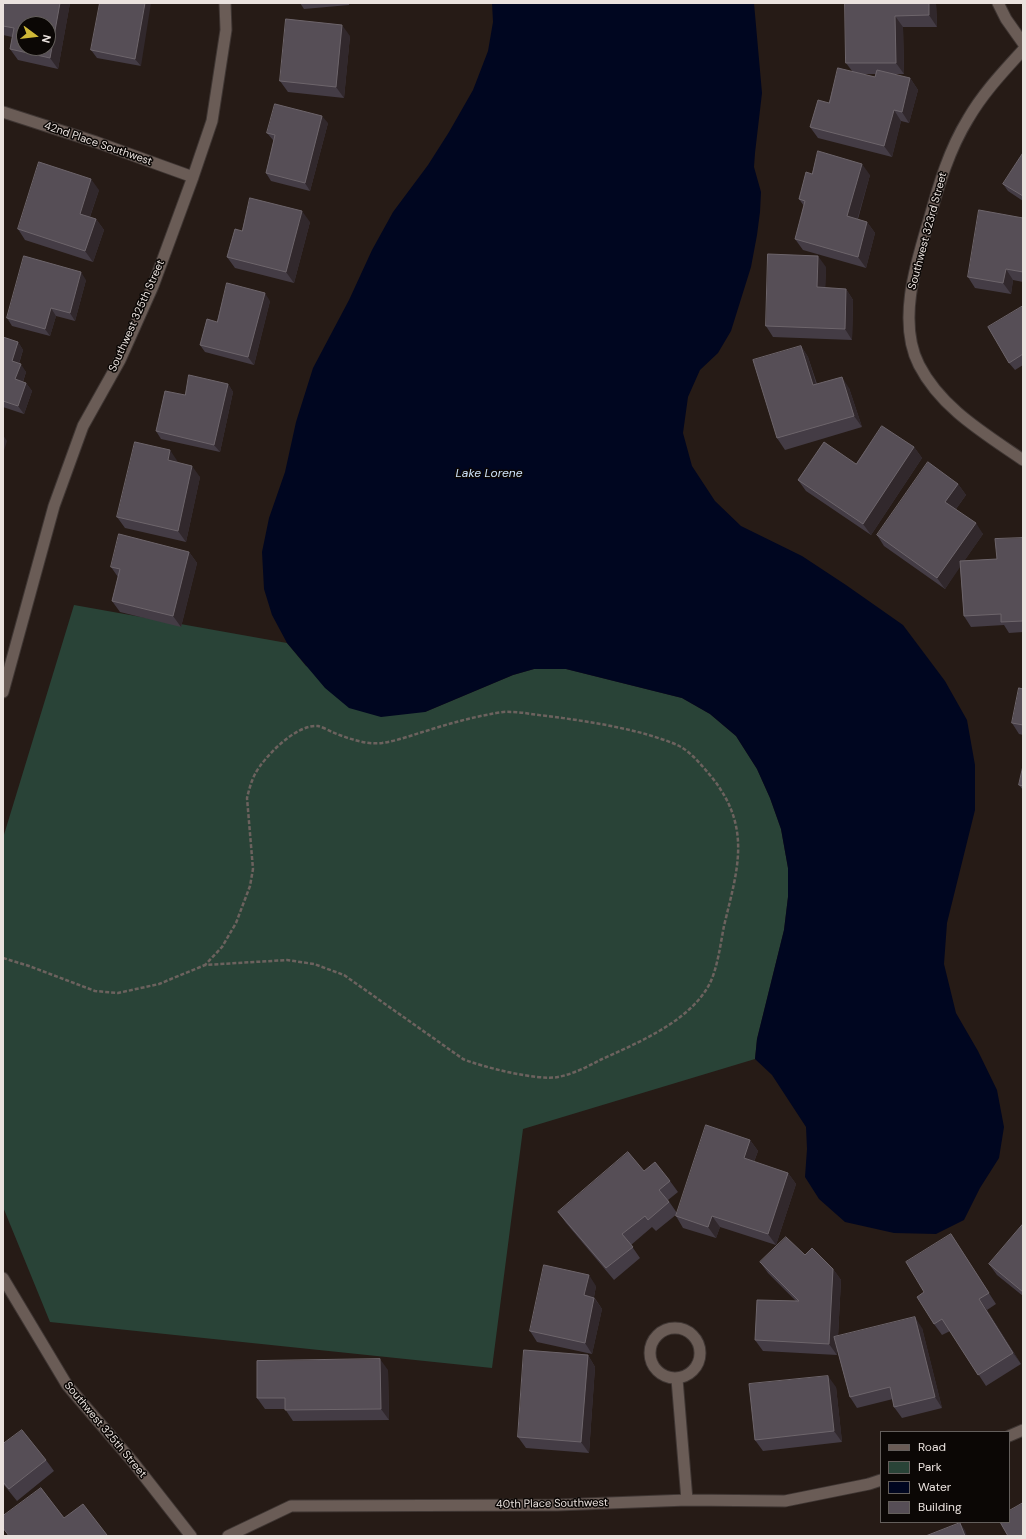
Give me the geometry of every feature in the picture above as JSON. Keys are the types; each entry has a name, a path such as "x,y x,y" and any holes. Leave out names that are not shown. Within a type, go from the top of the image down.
{"street":[{"name":"Southwest 325th Street","path":"4,689 54,506 83,426 120,360 153,286 212,121 226,30 225,3"},
{"path":"998,3 1006,19 1023,43"},
{"name":"Southwest 323rd Street","path":"1023,50 998,77 980,100 955,142 942,174 926,229 913,284 910,308 910,325 913,346 919,364 939,395 960,416 1023,460"},
{"name":"42nd Place Southwest","path":"3,112 96,142 193,177"},
{"name":"Southwest 325th Street","path":"3,1278 67,1385 133,1462 191,1536"},
{"path":"673,1328 683,1329 691,1334 697,1342 700,1351 699,1361 694,1370 687,1376 677,1379 667,1378 659,1373 652,1365 650,1356 651,1346 656,1337 663,1331 673,1328"},
{"path":"677,1379 687,1500"},
{"path":"1010,1436 1023,1430"},
{"name":"40th Place Southwest","path":"228,1536 291,1506 557,1505 687,1500 786,1501 869,1484 880,1480"}],"path":[{"path":"3,958 95,991 118,993 159,984 205,965 287,960 314,964 344,975 463,1059 474,1064 521,1074 556,1078 574,1072 628,1047 671,1023 692,1007 707,989 716,965 737,868 739,851 736,824 730,806 718,786 702,765 681,747 656,737 619,727 510,711 453,722 380,743 364,742 317,726 303,729 290,737 267,756 255,773 249,787 247,798 253,869 250,886 236,923 222,947 205,965"}],"green space":[{"path":"74,605 287,643 306,666 425,712 513,675 534,669 566,669 682,698 710,714 736,736 757,769 770,798 781,829 788,868 788,897 784,930 757,1039 755,1059 523,1129 492,1368 50,1322 3,1207 3,838"}],"water":[{"name":"Lake Lorene","path":"492,3 754,3 762,93 754,167 761,192 757,235 751,267 731,331 718,353 700,370 688,397 683,433 692,466 715,501 741,526 802,556 903,625 945,681 967,720 975,765 975,810 947,923 944,964 956,1013 978,1051 997,1090 1004,1127 999,1158 980,1188 964,1220 936,1234 894,1233 845,1222 819,1199 805,1177 807,1149 806,1127 772,1075 755,1059 757,1039 784,930 788,897 788,868 781,829 770,798 757,769 736,736 710,714 682,698 566,669 534,669 513,675 425,712 381,717 349,708 325,688 287,643 272,615 264,589 262,552 269,518 285,472 296,422 313,368 349,300 372,250 393,212 428,165 473,90 488,51 493,22"}],"building":[{"path":"3,3 60,3 56,25 56,16 16,16 16,50 10,49 14,28 3,26"},
{"path":"100,3 145,3 135,59 91,50"},
{"path":"845,3 929,3 929,15 895,16 896,63 846,63"},
{"path":"286,19 342,25 336,87 280,81"},
{"path":"838,68 875,77 877,70 910,78 902,112 894,110 884,146 810,127 818,100 829,103"},
{"path":"275,104 322,116 305,183 266,173 275,135 267,133"},
{"path":"818,151 862,164 847,216 867,222 858,257 795,239 805,201 799,199 806,172 812,174"},
{"path":"1023,153 1023,196 1003,184"},
{"path":"39,162 91,179 80,214 96,219 85,251 18,229"},
{"path":"250,198 302,211 286,272 227,257 235,229 242,231"},
{"path":"979,210 1023,218 1023,272 1006,269 1003,283 968,277"},
{"path":"768,254 818,256 817,287 846,289 845,329 766,326"},
{"path":"24,256 81,272 70,313 51,308 45,329 7,318"},
{"path":"227,283 265,293 248,357 200,345 207,319 217,322"},
{"path":"1023,306 1023,354 1009,363 988,327"},
{"path":"3,337 18,342 12,361 21,364 15,379 26,383 18,406 3,401"},
{"path":"801,346 813,385 842,377 854,416 777,438 753,360"},
{"path":"189,375 228,384 214,445 156,431 165,391 185,395"},
{"path":"882,426 914,447 863,524 798,480 824,442 856,464"},
{"path":"135,442 170,450 168,460 192,466 178,531 117,517"},
{"path":"928,462 958,484 945,502 976,523 937,578 877,535"},
{"path":"119,534 189,552 173,616 112,601 120,569 111,567"},
{"path":"1023,538 1023,621 1001,622 1001,614 964,616 960,561 997,559 995,539"},
{"path":"1019,688 1023,689 1023,725 1012,723"},
{"path":"1023,766 1023,786 1019,785"},
{"path":"706,1125 750,1140 744,1158 788,1173 768,1234 712,1216 708,1227 676,1216"},
{"path":"628,1152 644,1171 655,1162 670,1181 659,1190 669,1202 648,1220 645,1216 622,1234 633,1247 606,1268 558,1212"},
{"path":"1023,1224 1023,1292 989,1264"},
{"path":"951,1234 989,1293 979,1299 1013,1353 978,1375 942,1319 934,1324 917,1297 924,1292 906,1262"},
{"path":"786,1237 805,1255 812,1248 833,1269 829,1344 755,1340 757,1300 799,1301 760,1262"},
{"path":"544,1265 589,1275 584,1295 594,1298 585,1343 530,1331"},
{"path":"915,1317 935,1397 894,1407 890,1387 850,1397 834,1337"},
{"path":"524,1350 588,1355 581,1442 518,1437"},
{"path":"380,1359 381,1409 285,1410 285,1398 257,1398 257,1361"},
{"path":"828,1376 834,1431 755,1440 749,1384"},
{"path":"22,1430 46,1460 9,1489 3,1482 3,1444"},
{"path":"41,1488 64,1518 83,1504 107,1535 9,1536 3,1528 3,1516"},
{"path":"1023,1503 1023,1536 1008,1536 1001,1523 1010,1523 1010,1510"},
{"path":"960,1523 965,1536 926,1536"}]}
